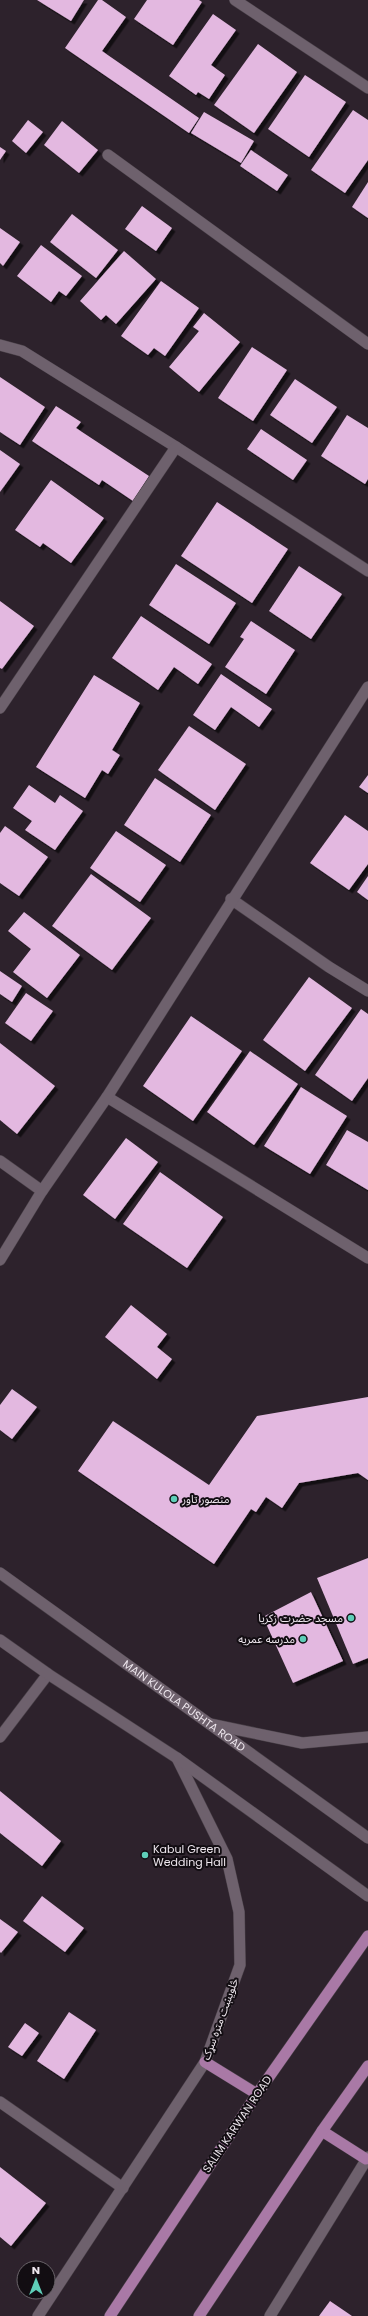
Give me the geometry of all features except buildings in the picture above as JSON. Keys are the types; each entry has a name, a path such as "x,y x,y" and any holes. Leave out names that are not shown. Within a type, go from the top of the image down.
{"main road":[{"name":"SALIM KARWAN ROAD","path":"110,2316 257,2094 368,1936"},
{"path":"205,2062 257,2094"},
{"path":"199,2316 322,2131 368,2066"},
{"path":"322,2131 367,2158"}],"street":[{"path":"235,0 368,88"},
{"path":"108,155 368,344"},
{"path":"0,345 22,351 176,447 368,571"},
{"path":"0,708 176,447"},
{"path":"0,1260 42,1191 107,1097 232,899 367,690"},
{"path":"232,899 329,967 368,991"},
{"path":"107,1097 368,1258"},
{"path":"0,1161 42,1191"},
{"name":"MAIN KULOLA PUSHTA ROAD","path":"0,1573 368,1838"},
{"path":"0,1640 48,1674 177,1758 368,1896"},
{"path":"0,1737 48,1674"},
{"path":"210,1724 302,1743 368,1737"},
{"name":"څلویښت متره سړک","path":"38,2316 205,2062 240,1965 239,1912 227,1859 177,1758"},
{"path":"0,2102 123,2188"},
{"path":"270,2316 335,2214 367,2158"}],"place":[{"name":"منصور تاور","path":"174,1499"},
{"name":"مسجد حضرت زکریا","path":"351,1618"},
{"name":"مدرسه عمریه","path":"303,1639"},
{"name":"Kabul Green Wedding Hall","path":"145,1855"}]}
